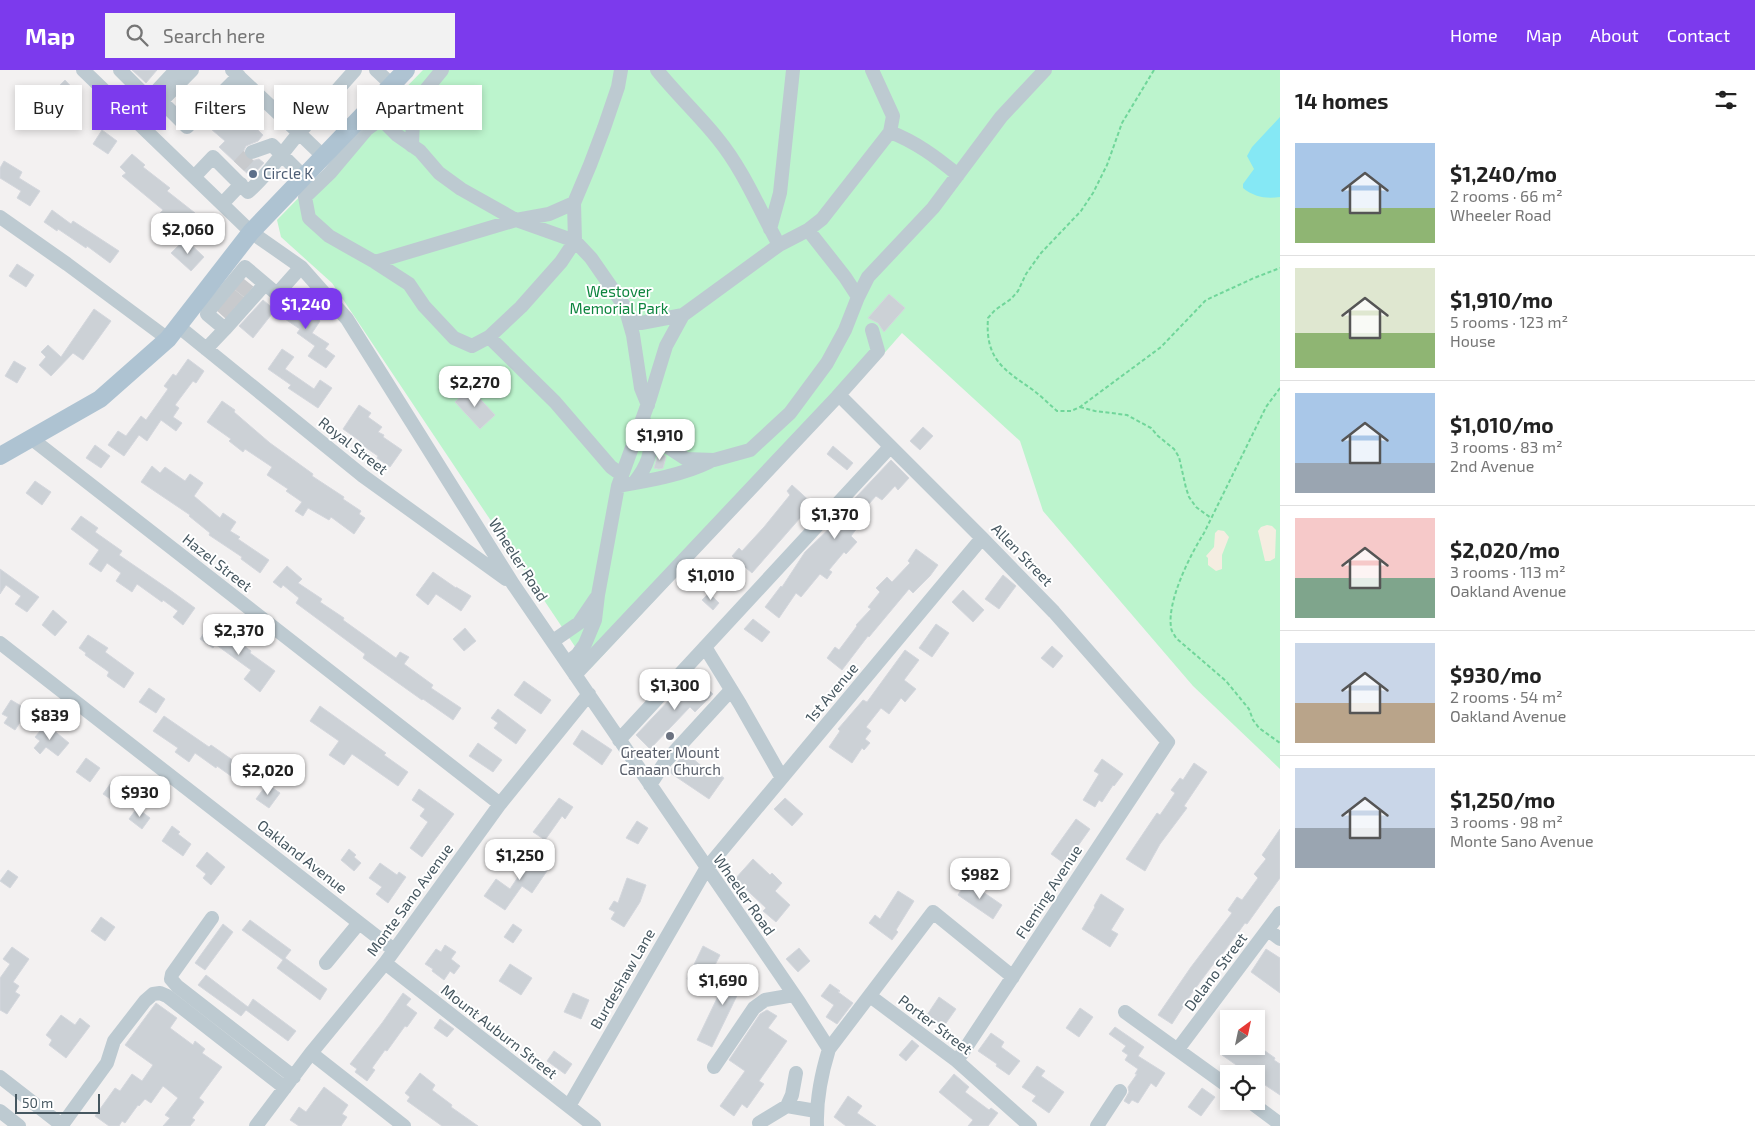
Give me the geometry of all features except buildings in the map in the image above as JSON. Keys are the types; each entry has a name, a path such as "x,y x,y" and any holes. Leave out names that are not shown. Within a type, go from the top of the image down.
{"main road":[{"path":"392,85 406,70"},
{"path":"0,456 100,399 173,333 231,300 251,232 357,122"}],"street":[{"name":"Wheeler Road","path":"83,70 99,85"},
{"path":"120,70 149,99 176,70"},
{"path":"166,96 192,70"},
{"path":"256,155 276,149 299,133 355,70"},
{"path":"376,70 392,85"},
{"path":"430,85 442,70"},
{"path":"366,130 330,173 305,197 309,218 329,236 409,284 424,306 454,338 472,346 489,337 521,307 561,262 575,241 574,202 604,128 618,87 621,70"},
{"path":"657,70 674,92 718,139 750,188 778,245"},
{"path":"770,229 780,193 793,70"},
{"path":"567,663 585,644 595,620 598,595 625,481 647,425 648,405 666,346 683,315 778,245 808,230 822,219 890,132 893,116 872,70"},
{"path":"625,481 699,467 714,460 750,450 790,413 827,363 845,330 868,277 933,208 1001,117 1045,70"},
{"path":"166,106 187,127 213,101 236,73 324,157"},
{"name":"Wheeler Road","path":"145,130 251,232 301,267 347,319 512,584 553,641 706,869 794,995 829,1050"},
{"path":"392,130 420,151 440,173 461,189 516,220 575,241 591,258 625,307 633,335 641,388 648,405"},
{"path":"412,130 412,146"},
{"path":"890,132 910,140 934,154 958,175"},
{"path":"194,177 214,157 241,176 248,192 270,170 276,149"},
{"path":"276,149 304,177"},
{"path":"222,204 241,176"},
{"path":"375,262 516,220 550,214 574,202"},
{"name":"Royal Street","path":"0,217 67,264 173,333 206,349 364,476 512,584"},
{"path":"808,230 858,297"},
{"path":"206,349 226,329 231,300 244,267 277,294 301,267"},
{"path":"226,329 207,314 265,284"},
{"path":"629,319 641,323 683,315"},
{"path":"575,675 878,351 872,330"},
{"path":"489,337 555,402 625,481"},
{"name":"Allen Street","path":"844,400 1054,612 1168,742"},
{"path":"647,425 660,442 686,459 714,460"},
{"name":"Hazel Street","path":"32,439 500,804"},
{"path":"619,740 890,447"},
{"name":"1st Avenue","path":"706,869 982,538"},
{"path":"553,641 579,623 598,595"},
{"name":"Oakland Avenue","path":"0,643 394,950"},
{"path":"705,647 782,778"},
{"path":"650,785 665,762 731,690"},
{"name":"Monte Sano Avenue","path":"256,1126 311,1054 385,963 500,804 589,694"},
{"name":"Fleming Avenue","path":"957,1061 1168,742"},
{"name":"Burdeshaw Lane","path":"568,1106 706,869"},
{"path":"816,1126 821,1075 829,1050 933,912 1013,977"},
{"name":"Delano Street","path":"1178,1049 1280,913"},
{"path":"212,918 172,974 171,979 176,986 294,1077"},
{"path":"326,962 359,923"},
{"path":"1268,930 1280,939"},
{"name":"Mount Auburn Street","path":"385,963 594,1126"},
{"path":"0,1078 57,1124 107,1063 114,1041 145,1001 153,994 160,993 285,1088"},
{"path":"714,1067 754,1008 766,1000 794,995"},
{"name":"Porter Street","path":"870,996 957,1061 1030,1126"},
{"path":"1125,1012 1220,1080"},
{"path":"311,1054 404,1126"},
{"path":"759,1123 787,1106 792,1094 796,1073"},
{"path":"1097,1126 1120,1091"},
{"path":"787,1106 816,1111"},
{"path":"1261,1110 1280,1124"},
{"path":"0,1111 19,1126"}],"path":[{"path":"1154,70 1122,123 1107,165 1093,193 1081,211 1041,253 1026,274 1018,291 988,318 987,328 991,348 1002,367 1057,411 1071,411 1080,407 1161,347 1206,300 1280,268"},
{"path":"1280,388 1266,407 1192,552 1180,579 1173,604 1171,630 1176,638 1226,681 1249,709 1253,720 1259,728 1280,742"},
{"path":"1080,407 1127,415 1151,428 1174,449 1179,457 1189,498 1196,507 1211,518"}],"green space":[{"name":"Westover Memorial Park","path":"423,70 1280,70 1280,769 1193,686 1043,511 1020,441 902,333 859,382 590,669 332,283 281,237 277,220 365,130 482,130 482,85 408,85"}],"sand":[{"path":"1272,526 1276,530 1275,558 1270,561 1265,561 1258,531 1261,527"},
{"path":"1218,530 1224,531 1229,537 1222,555 1222,569 1216,571 1208,565 1208,558 1206,556 1214,547 1215,533"}],"water":[{"path":"1280,117 1280,197 1260,197 1243,188 1243,184 1254,169 1247,156 1252,147"}],"tunnel":[{"path":"239,166 252,152"},
{"path":"239,284 249,292"},
{"path":"230,295 240,303"},
{"path":"221,305 231,314"}],"place":[{"name":"Circle K","path":"253,174"},
{"name":"Greater Mount Canaan Church","path":"670,736"}]}
